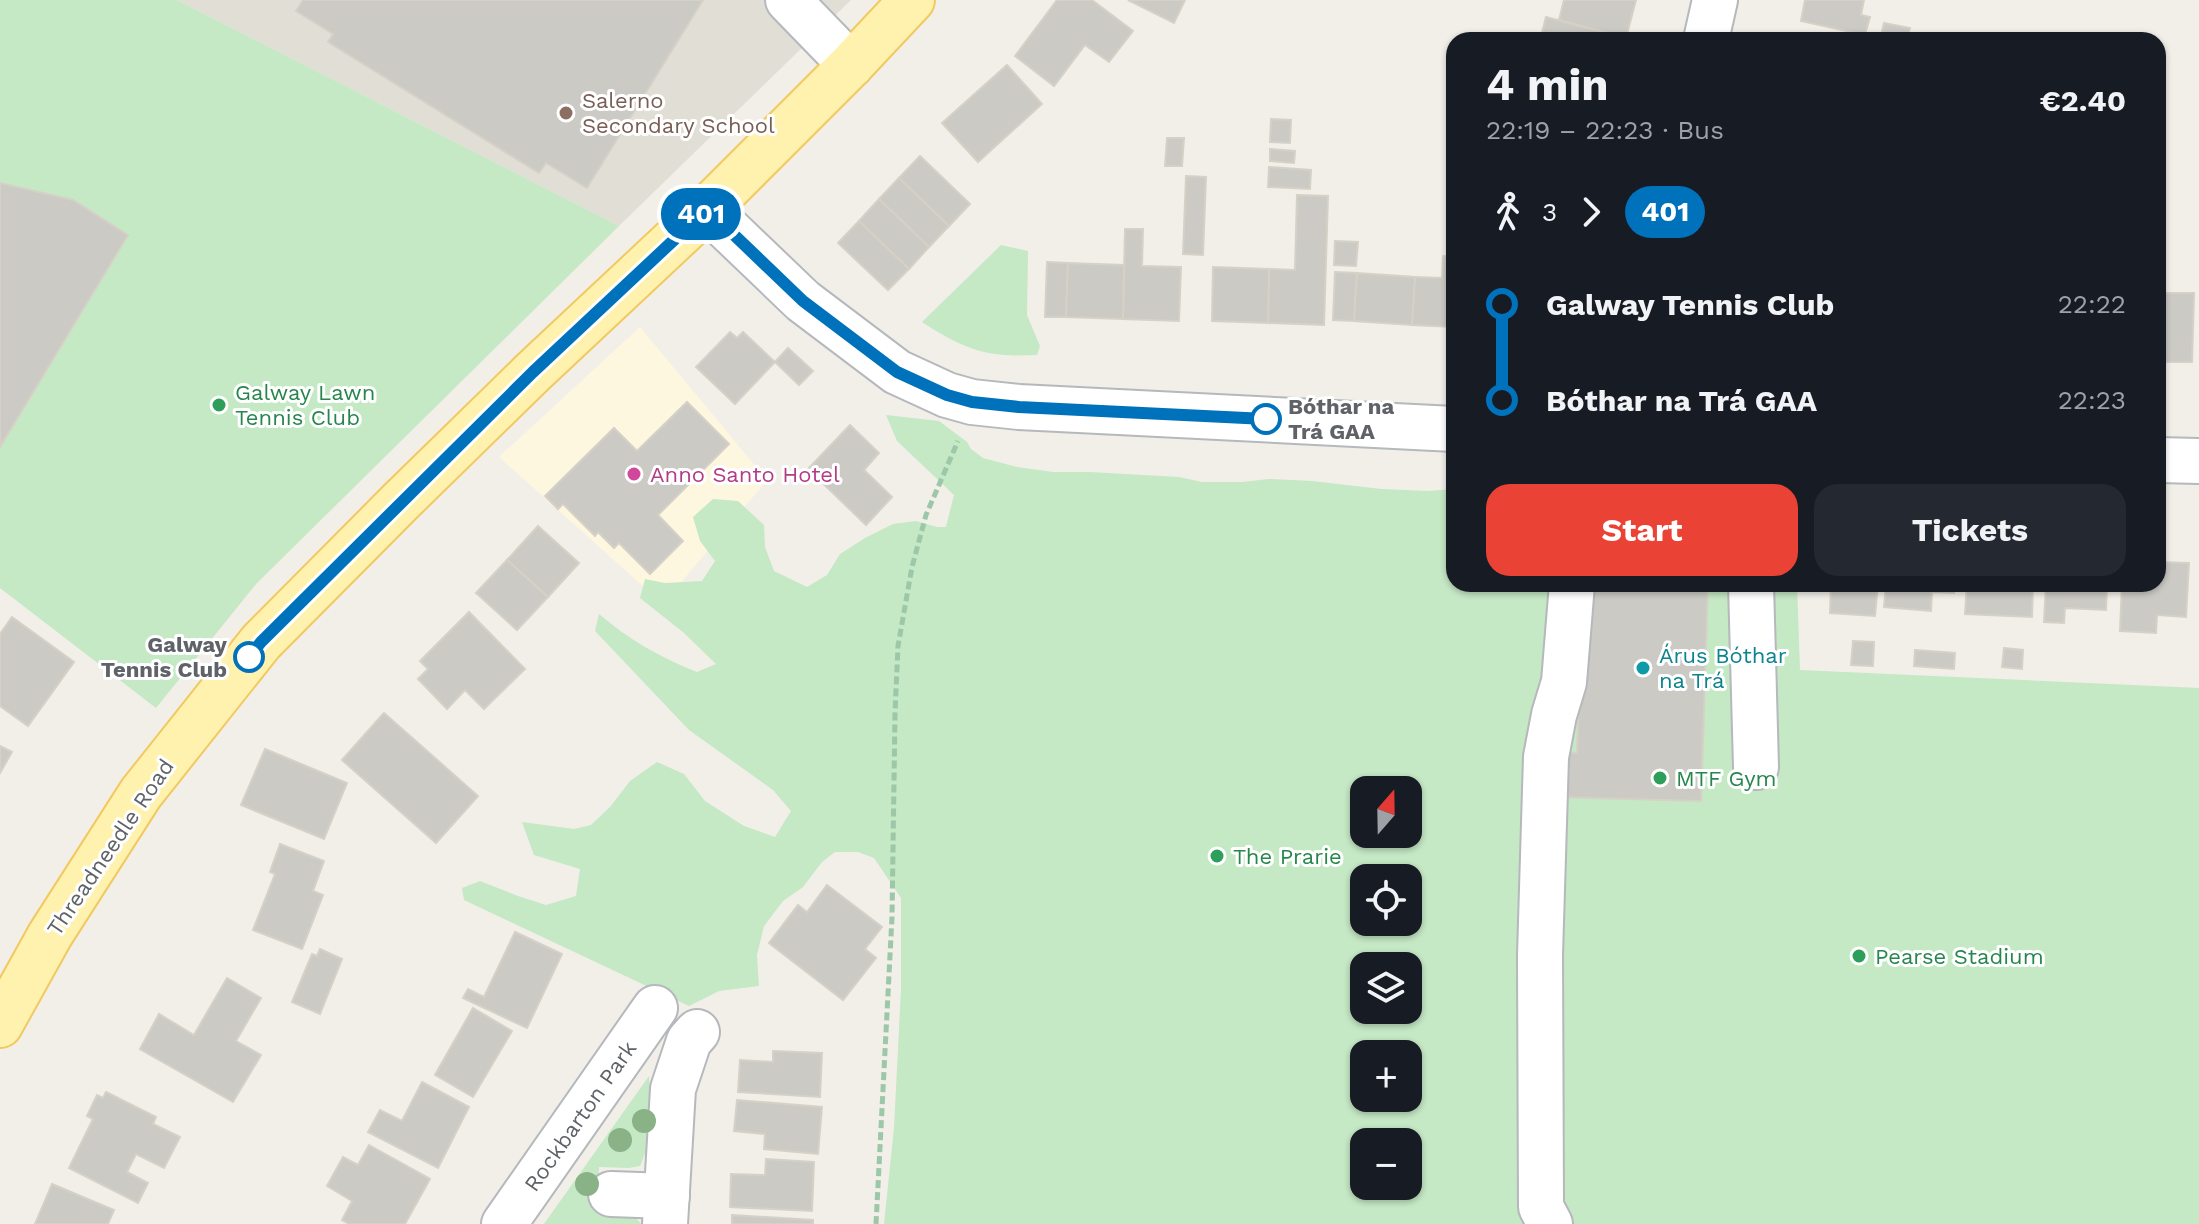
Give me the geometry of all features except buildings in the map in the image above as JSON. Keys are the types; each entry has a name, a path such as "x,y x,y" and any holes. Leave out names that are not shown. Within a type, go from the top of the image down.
{"main road":[{"name":"Threadneedle Road","path":"0,1025 50,935 141,793 261,642 533,372 707,209 912,0"}],"street":[{"path":"788,0 851,65"},
{"path":"1708,32 1715,0"},
{"path":"707,209 803,301 897,372 947,395 972,402 1019,407 1446,429"},
{"path":"2166,460 2199,461"},
{"path":"1550,1224 1541,1207 1540,955 1546,757 1564,682 1571,592"},
{"path":"1751,592 1756,767"},
{"name":"Rockbarton Park","path":"504,1224 655,1008"},
{"path":"611,1194 666,1210 673,1089 689,1041 697,1032"}],"path":[{"path":"876,1224 892,917 898,646 912,567 926,515 962,429"}],"shaded area":[{"name":"Salerno Secondary School","path":"177,0 851,0 619,226"},
{"path":"640,327 767,480 663,604 499,457"}],"green space":[{"name":"Galway Lawn Tennis Club","path":"0,0 177,0 619,226 256,584 156,708 0,588"},
{"path":"1001,245 1028,251 1027,315 1040,346 1037,355 982,351 951,339 922,322"},
{"path":"886,415 939,421 983,458 1053,472 1179,477 1202,482 1269,479 1381,489 1446,490 1446,592 1797,592 1800,670 2199,688 2199,1224 884,1224 894,1128 901,989 901,898 874,858 858,852 835,852 822,862 803,887 783,901 764,926 757,955 759,986 719,991 689,1006 464,900 462,888 480,881 546,905 576,896 580,869 534,855 522,822 574,829 591,825 630,781 657,762 684,774 705,801 744,826 775,837 791,811 773,790 689,730 595,631 599,614 633,640 684,667 697,672 716,664 684,633 640,598 645,579 665,583 702,581 715,561 700,541 693,517 713,499 738,501 764,525 765,547 774,571 807,587 827,575 840,554 893,524 916,521 946,527 954,495 897,441"},
{"path":"649,1076 653,1134 640,1166 599,1167 597,1213 627,1214 641,1224 544,1224"}],"bus line":[{"name":"401","path":"249,657 400,502 707,209 803,301 897,372 947,395 972,402 1019,407 1266,419"}],"place":[{"name":"Salerno Secondary School","path":"566,113"},
{"name":"Galway Lawn Tennis Club","path":"219,405"},
{"name":"Bóthar na Trá GAA","path":"1266,419"},
{"name":"Anno Santo Hotel","path":"634,474"},
{"name":"Galway Tennis Club","path":"249,657"},
{"name":"Árus Bóthar na Trá","path":"1643,668"},
{"name":"MTF Gym","path":"1660,778"},
{"name":"The Prarie","path":"1217,856"},
{"name":"Pearse Stadium","path":"1859,956"}]}
